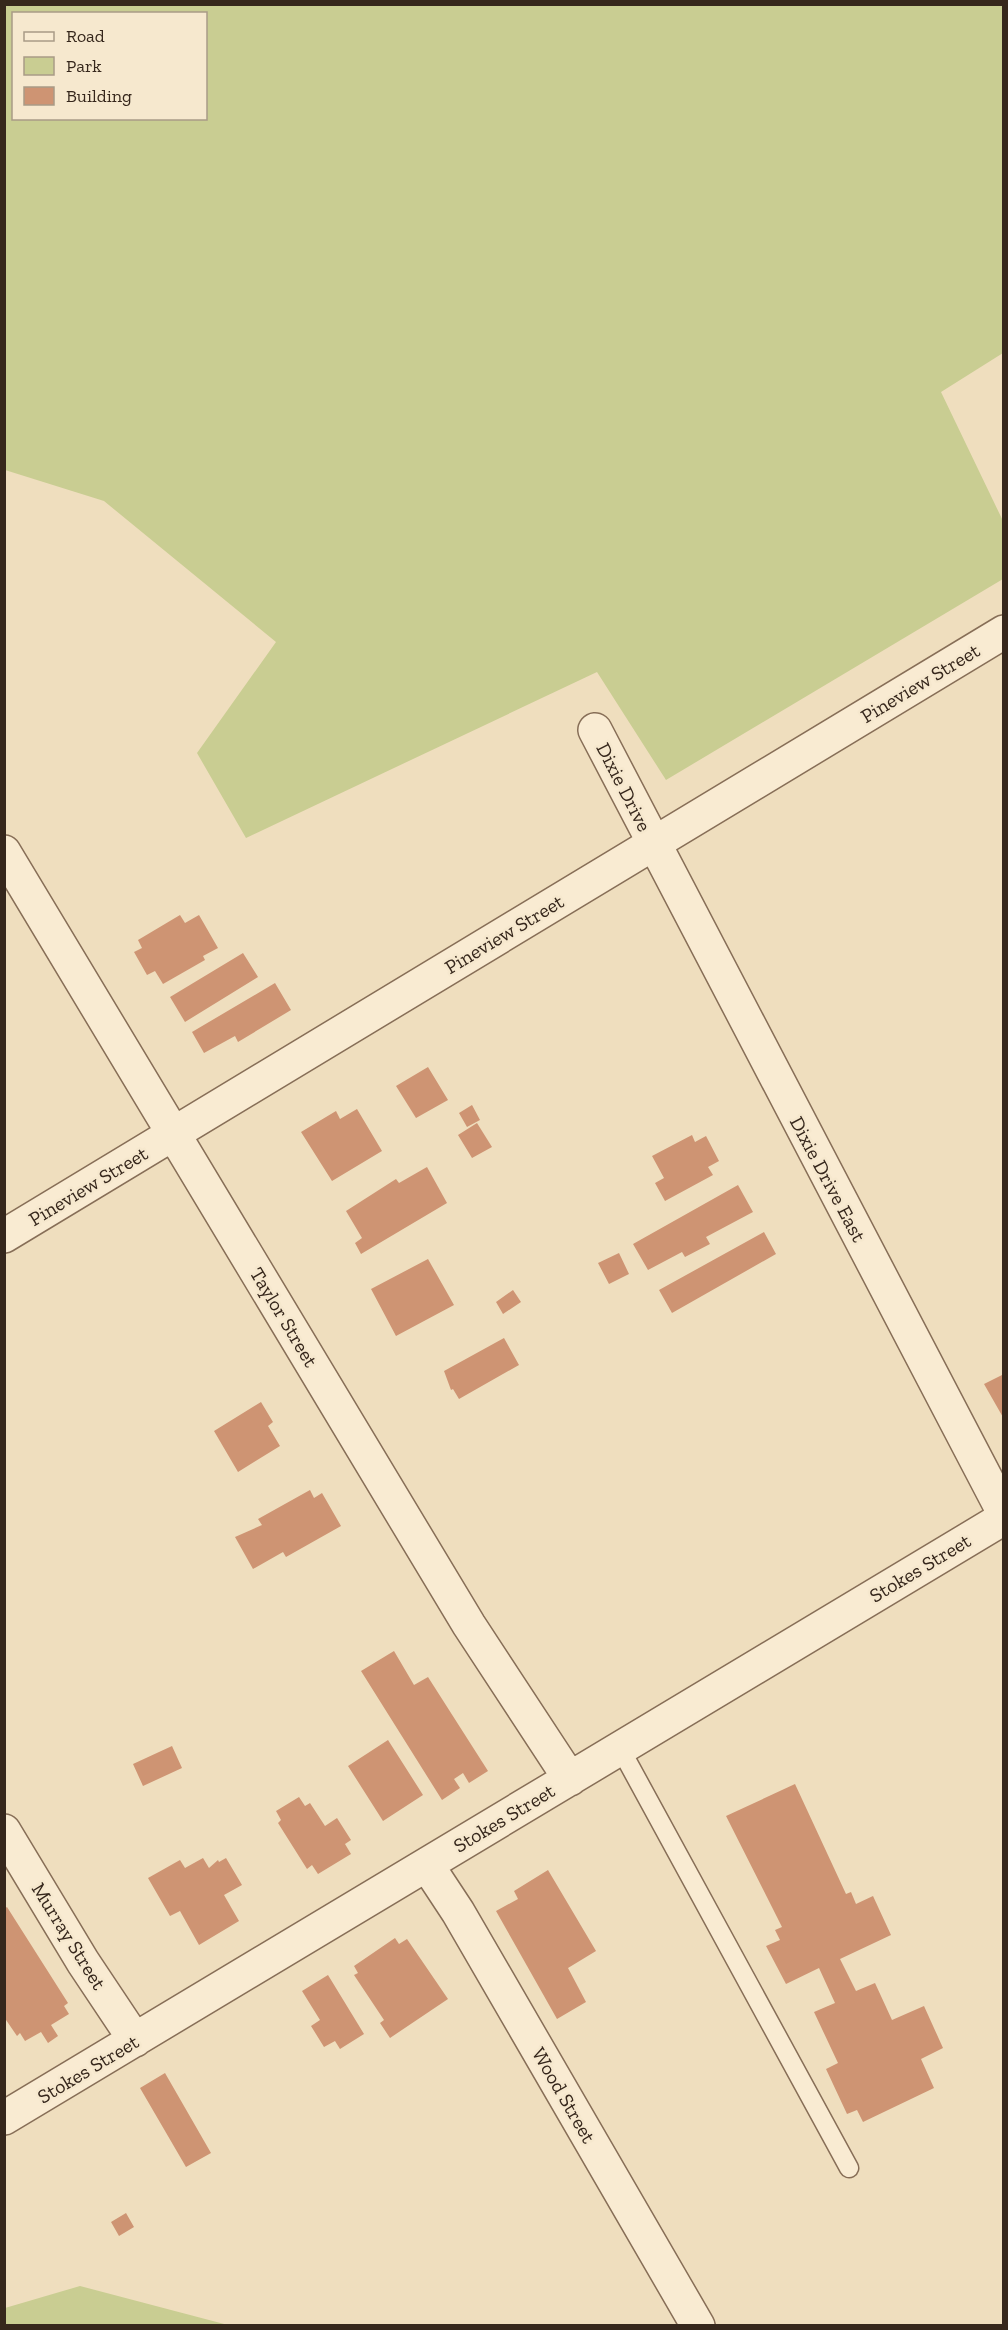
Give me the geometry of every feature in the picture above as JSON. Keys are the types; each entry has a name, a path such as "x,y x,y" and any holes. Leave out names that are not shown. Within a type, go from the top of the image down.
{"street":[{"name":"Pineview Street","path":"4,1236 1004,632"},
{"name":"Dixie Drive","path":"595,730 653,844"},
{"name":"Dixie Drive East","path":"653,844 1004,1513"},
{"name":"Taylor Street","path":"4,852 469,1625 570,1779"},
{"name":"Stokes Street","path":"4,2118 1004,1518"},
{"name":"Murray Street","path":"4,1831 83,1962 135,2040"},
{"name":"Wood Street","path":"427,1865 458,1912 698,2325"}],"lane":[{"path":"620,1748 849,2168"}],"green space":[{"path":"4,5 1003,5 1003,353 941,392 1003,521 1003,579 666,780 597,672 246,838 197,753 276,642 104,501 5,470"},
{"path":"80,2286 228,2325 5,2325 5,2308"}],"building":[{"path":"180,915 185,923 199,915 218,948 203,956 205,960 163,984 155,971 147,975 134,952 142,948 138,940"},
{"path":"243,953 258,977 185,1022 170,997"},
{"path":"275,983 291,1010 238,1042 235,1036 204,1053 192,1032"},
{"path":"428,1067 448,1100 416,1118 396,1086"},
{"path":"472,1105 480,1120 467,1127 459,1113"},
{"path":"357,1109 382,1151 332,1181 301,1132 336,1111 340,1119"},
{"path":"477,1123 492,1147 472,1158 458,1135"},
{"path":"692,1135 695,1142 706,1136 719,1161 708,1167 713,1175 665,1201 655,1183 664,1178 652,1156"},
{"path":"427,1167 447,1203 361,1254 355,1243 362,1238 346,1211 396,1179 399,1183"},
{"path":"738,1185 753,1212 706,1237 710,1244 685,1257 682,1252 648,1270 633,1244"},
{"path":"764,1232 776,1254 672,1313 659,1290"},
{"path":"619,1253 629,1274 609,1284 598,1263"},
{"path":"428,1259 454,1305 396,1336 371,1289"},
{"path":"513,1290 521,1302 503,1314 496,1302"},
{"path":"504,1338 519,1365 459,1399 453,1389 451,1390 444,1371"},
{"path":"1004,1374 1004,1419 984,1384"},
{"path":"261,1402 273,1422 268,1426 280,1446 238,1472 214,1431"},
{"path":"310,1490 314,1498 322,1493 341,1526 286,1557 283,1552 253,1569 235,1537 262,1525 258,1519"},
{"path":"394,1651 414,1685 428,1677 488,1771 469,1783 463,1773 454,1779 460,1788 442,1800 361,1671"},
{"path":"388,1740 423,1795 383,1821 348,1766"},
{"path":"172,1746 182,1768 143,1786 133,1764"},
{"path":"795,1784 846,1894 851,1892 856,1904 873,1896 891,1935 840,1959 856,1991 875,1983 892,2020 924,2006 943,2048 921,2059 934,2088 863,2122 857,2110 847,2114 826,2069 838,2063 814,2012 835,2003 819,1968 786,1984 766,1946 780,1940 775,1930 782,1927 726,1816"},
{"path":"299,1797 305,1806 310,1803 325,1826 337,1818 351,1840 345,1844 351,1854 318,1874 312,1865 307,1869 278,1823 281,1820 276,1811"},
{"path":"203,1858 209,1868 218,1860 219,1862 226,1858 242,1885 224,1895 239,1921 199,1945 180,1911 170,1916 148,1878 180,1860 185,1868"},
{"path":"548,1870 596,1951 568,1968 586,2002 557,2019 496,1911 518,1899 514,1891"},
{"path":"7,1907 68,2003 64,2006 69,2014 51,2025 58,2036 48,2043 41,2032 25,2041 20,2033 17,2036 4,2017 4,1909"},
{"path":"395,1938 399,1944 407,1939 448,1999 390,2038 380,2023 384,2020 354,1975 358,1973 354,1966"},
{"path":"328,1975 364,2034 340,2049 335,2041 324,2047 311,2026 320,2020 302,1991"},
{"path":"165,2073 211,2153 186,2167 140,2088"},
{"path":"126,2213 134,2227 119,2236 111,2222"}]}
